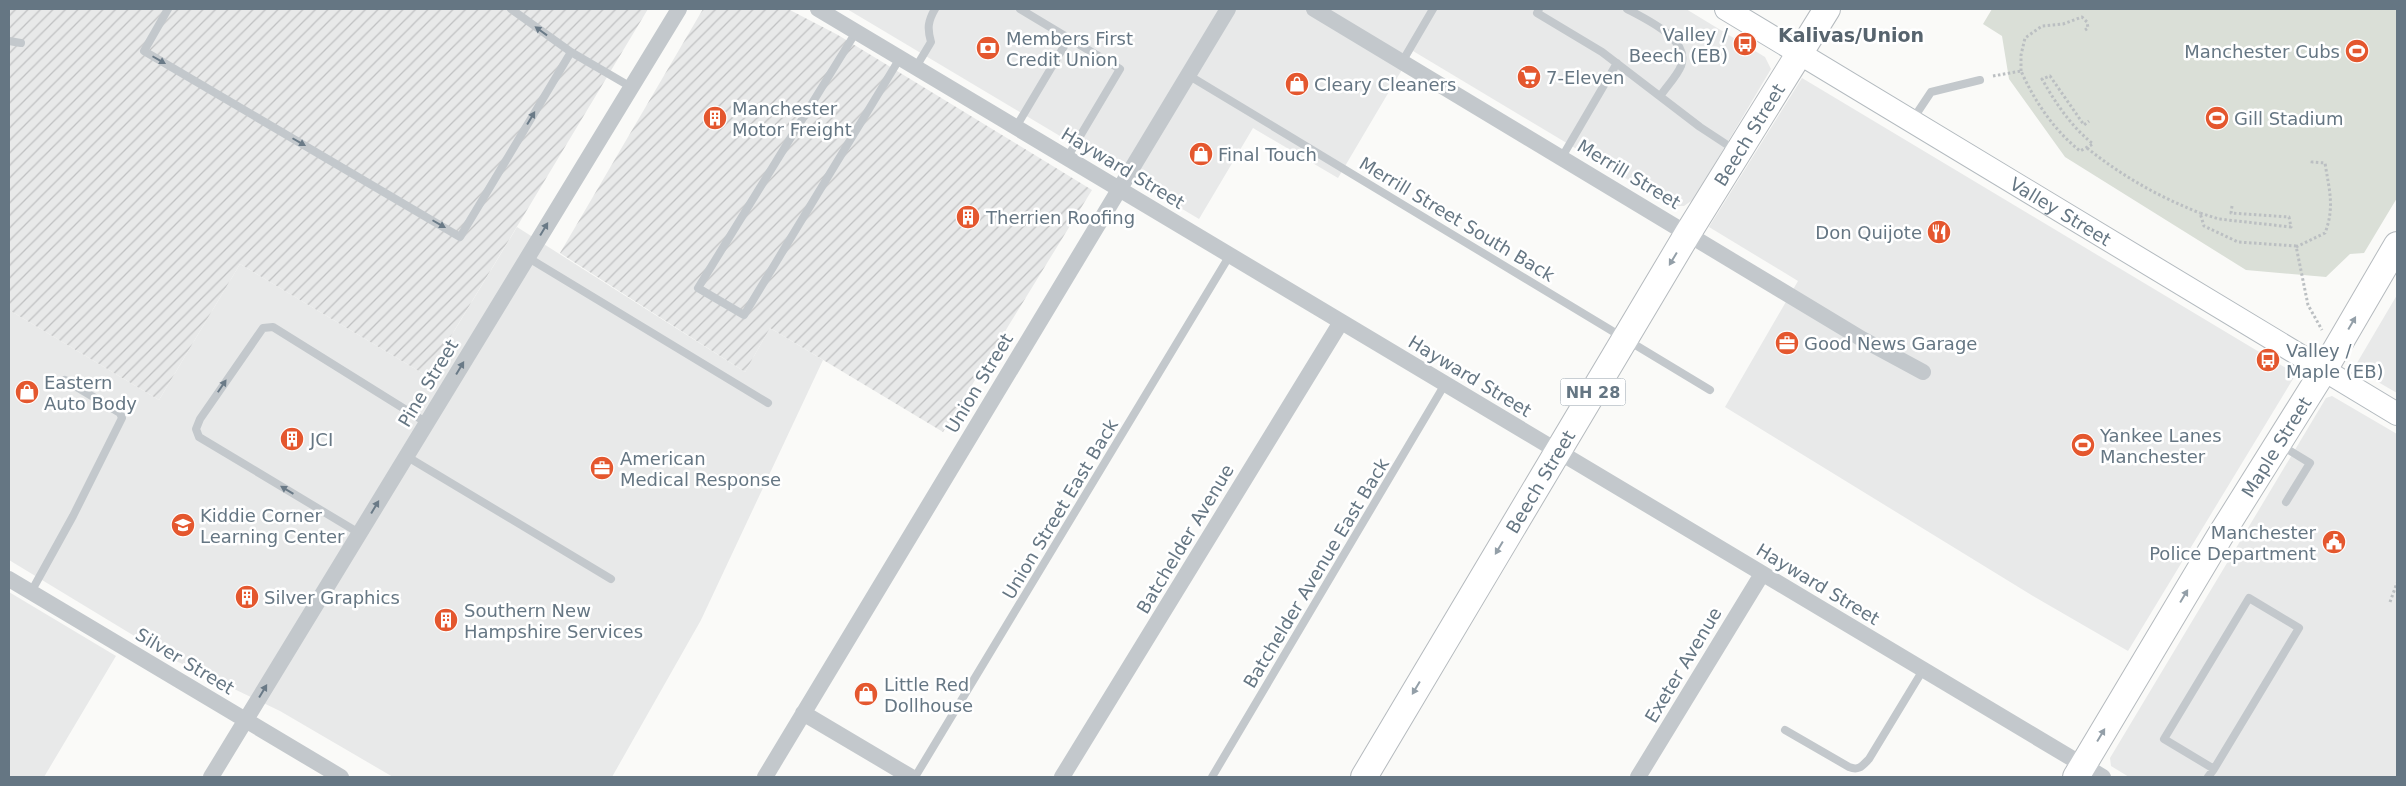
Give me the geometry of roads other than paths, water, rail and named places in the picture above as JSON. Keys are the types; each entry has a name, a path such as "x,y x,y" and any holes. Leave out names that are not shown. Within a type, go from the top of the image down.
{"main road":[{"name":"Valley Street","path":"1726,9 2397,414"},
{"name":"Beech Street","path":"1364,777 1688,233 1827,9"},
{"name":"Maple Street","path":"2087,773 2220,536 2324,370 2397,245"}],"street":[{"name":"Pine Street","path":"211,777 679,9"},
{"name":"Hayward Street","path":"818,9 1923,670 2087,773"},
{"name":"Union Street","path":"765,777 1228,9"},
{"name":"Merrill Street","path":"1314,9 1862,339 1923,372"},
{"name":"Batchelder Avenue","path":"1062,777 1341,322"},
{"name":"Exeter Avenue","path":"1638,777 1762,574"},
{"name":"Silver Street","path":"9,579 340,777"},
{"path":"803,713 911,777"}],"lane":[{"path":"168,9 144,51 460,237 571,52"},
{"path":"511,9 571,52 631,87"},
{"path":"916,67 930,42 927,28 929,19 935,9"},
{"path":"1020,9 1120,69 1067,158"},
{"path":"1402,62 1434,9"},
{"path":"1540,9 1537,13 1588,43 1617,63 1661,95 1700,127 1737,152"},
{"path":"1627,9 1670,35 1681,50 1681,66 1661,95"},
{"path":"856,32 698,288 744,315 900,58"},
{"path":"1016,127 1069,38"},
{"path":"9,41 21,42"},
{"path":"1562,157 1617,63"},
{"name":"Merrill Street South Back","path":"1188,75 1710,390"},
{"path":"1912,121 1930,92 1980,80"},
{"name":"Union Street East Back","path":"915,777 1230,255"},
{"path":"527,257 768,403"},
{"path":"359,533 199,437 196,429 200,419 239,360 263,328 273,327 426,422"},
{"path":"31,592 73,516 122,418 120,413 65,380"},
{"name":"Batchelder Avenue East Back","path":"1212,777 1445,384"},
{"path":"2278,444 2310,463 2286,502"},
{"path":"406,456 611,579"},
{"path":"2208,777 2214,769 2299,628 2250,598 2164,739 2214,769"},
{"path":"1785,730 1849,767 1855,769 1861,767 1869,759 1923,670"}],"place":[{"name":"Valley / Beech (EB)","path":"1745,44"},
{"name":"Members First Credit Union","path":"988,48"},
{"name":"Manchester Cubs","path":"2357,51"},
{"name":"7-Eleven","path":"1529,77"},
{"name":"Cleary Cleaners","path":"1297,84"},
{"name":"Manchester Motor Freight","path":"715,118"},
{"name":"Gill Stadium","path":"2217,118"},
{"name":"Final Touch","path":"1201,154"},
{"name":"Therrien Roofing","path":"968,217"},
{"name":"Don Quijote","path":"1939,232"},
{"name":"Good News Garage","path":"1787,343"},
{"name":"Valley / Maple (EB)","path":"2268,360"},
{"name":"Eastern Auto Body","path":"27,392"},
{"name":"JCI","path":"292,439"},
{"name":"Yankee Lanes Manchester","path":"2083,445"},
{"name":"American Medical Response","path":"602,468"},
{"name":"Kiddie Corner Learning Center","path":"183,525"},
{"name":"Manchester Police Department","path":"2334,542"},
{"name":"Silver Graphics","path":"247,597"},
{"name":"Southern New Hampshire Services","path":"446,620"},
{"name":"Little Red Dollhouse","path":"866,694"}],"district":[{"name":"Kalivas/Union","path":"1851,35"}]}
